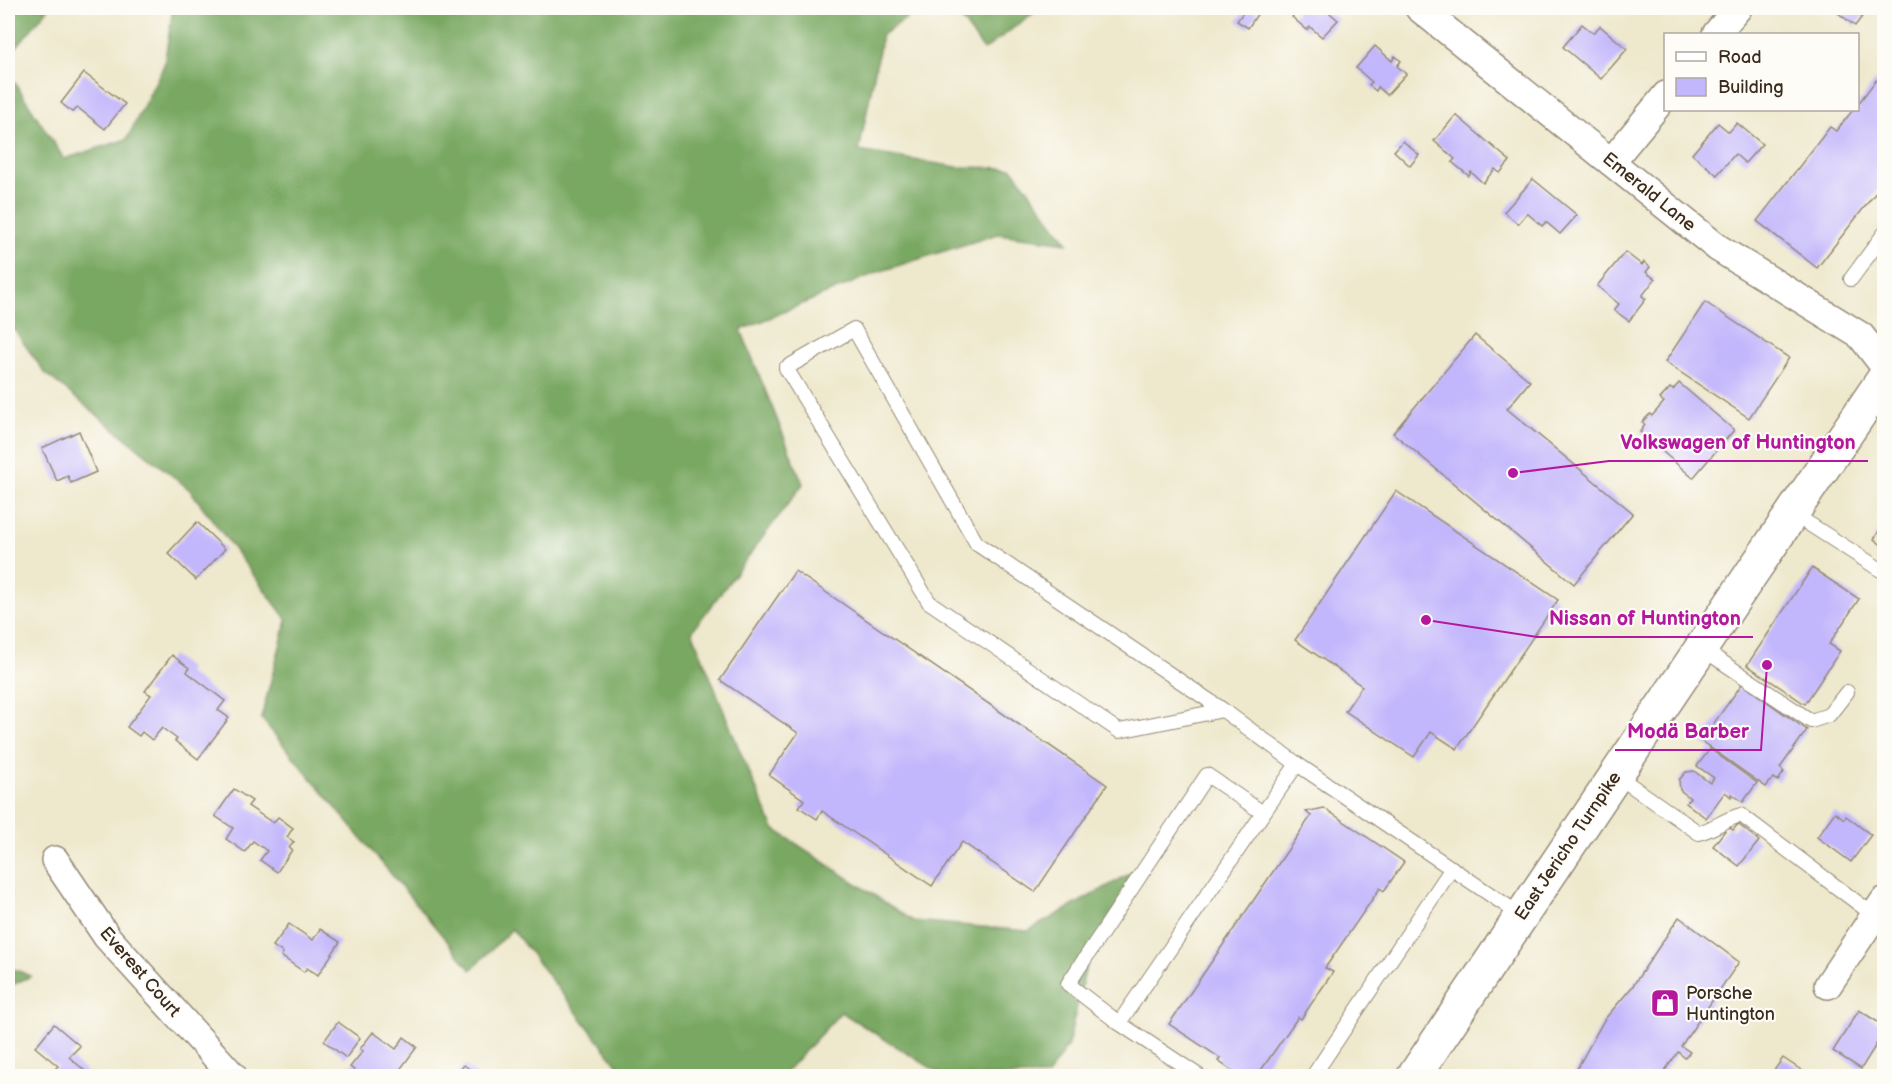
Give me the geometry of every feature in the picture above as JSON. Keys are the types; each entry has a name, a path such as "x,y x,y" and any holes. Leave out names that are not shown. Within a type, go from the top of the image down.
{"main road":[{"name":"East Jericho Turnpike","path":"1414,1077 1884,378"}],"street":[{"name":"Emerald Lane","path":"1419,8 1718,248 1861,336 1884,366"},
{"path":"1717,33 1738,8"},
{"path":"1611,162 1664,96"},
{"name":"Everest Court","path":"54,860 107,938 233,1077"},
{"path":"1828,985 1880,909"}],"lane":[{"path":"1851,279 1884,234"},
{"path":"1222,710 1119,731 929,602 786,368 854,329 977,544 1222,710 1297,764 1522,916"},
{"path":"1792,513 1884,573"},
{"path":"1701,648 1811,721 1829,714 1847,692"},
{"path":"1119,1023 1297,764"},
{"path":"1199,1077 1119,1023 1068,984 1207,775 1263,813"},
{"path":"1616,775 1699,833 1713,828 1726,819 1741,815 1880,909"},
{"path":"1313,1077 1452,868"}],"green space":[{"path":"8,8 49,8 8,57"},
{"path":"173,8 921,8 882,35 859,151 957,167 1012,168 1068,243 998,234 878,272 741,330 803,484 692,631 774,829 913,921 1028,931 1140,868 1088,958 1068,1045 1047,1076 944,1076 841,1012 782,1076 626,1076 512,929 471,970 261,718 287,620 190,490 45,373 8,321 8,72 64,159 127,139 164,65"},
{"path":"953,8 1040,8 984,50"},
{"path":"8,967 31,976 8,987"}],"building":[{"path":"1246,8 1258,13 1248,28 1237,21"},
{"path":"1300,8 1324,8 1338,20 1322,37 1310,27 1307,30 1292,17"},
{"path":"1840,8 1854,8 1864,14 1855,26 1837,12"},
{"path":"1582,24 1593,33 1600,26 1627,49 1601,79 1563,47"},
{"path":"1375,46 1392,61 1395,56 1401,61 1397,66 1406,74 1387,95 1378,87 1376,91 1369,85 1372,82 1356,68"},
{"path":"84,73 125,104 105,129 78,108 72,112 61,103"},
{"path":"1876,80 1884,87 1884,182 1817,268 1757,221 1830,127 1836,131 1852,111 1859,111 1859,103"},
{"path":"1456,115 1510,161 1500,173 1495,169 1483,183 1471,172 1469,176 1452,162 1455,159 1434,141"},
{"path":"1718,123 1729,132 1737,123 1762,144 1745,163 1735,154 1717,175 1692,154"},
{"path":"1403,141 1419,155 1410,166 1394,151"},
{"path":"1533,179 1577,215 1560,234 1546,222 1542,226 1527,213 1518,224 1504,212"},
{"path":"1625,252 1642,265 1644,262 1650,267 1646,272 1655,279 1642,296 1646,299 1629,321 1614,310 1619,304 1597,286"},
{"path":"1705,302 1789,358 1749,418 1665,362"},
{"path":"1475,335 1530,381 1507,409 1633,513 1574,584 1393,433"},
{"path":"1679,383 1734,430 1693,478 1640,432 1645,425 1642,422 1650,414 1652,416 1664,402 1660,399 1670,388 1673,390"},
{"path":"79,431 96,472 71,483 68,476 57,481 42,448"},
{"path":"1396,491 1558,600 1457,749 1431,732 1414,757 1345,711 1362,686 1295,640"},
{"path":"197,522 225,549 196,580 168,553"},
{"path":"1884,523 1884,547 1874,539"},
{"path":"1812,568 1859,599 1829,644 1840,651 1805,704 1747,665"},
{"path":"795,571 1107,785 1035,892 962,842 932,886 822,811 817,819 799,807 804,800 769,775 798,733 720,680"},
{"path":"172,655 189,668 187,672 225,701 218,710 229,718 198,759 162,728 152,740 142,732 139,736 127,727 151,695 145,691"},
{"path":"1742,684 1807,730 1780,768 1784,772 1778,781 1773,778 1766,787 1701,741"},
{"path":"1710,749 1757,783 1743,802 1725,792 1706,818 1686,803 1690,798 1680,790 1679,780 1686,772 1694,771 1710,783 1714,778 1697,766"},
{"path":"234,789 252,801 248,806 273,823 278,817 293,828 287,837 294,842 289,848 292,850 277,872 260,860 267,851 253,841 245,852 226,839 233,828 215,816"},
{"path":"1324,808 1404,862 1384,891 1380,888 1325,968 1333,972 1301,1019 1298,1017 1257,1076 1240,1076 1218,1061 1220,1058 1169,1024 1311,816 1306,812"},
{"path":"1835,812 1844,819 1846,816 1871,835 1851,862 1817,837"},
{"path":"1730,824 1733,830 1738,824 1759,841 1739,866 1713,846"},
{"name":"Porsche Huntington","path":"1679,917 1739,962 1681,1046 1690,1052 1685,1058 1678,1052 1661,1076 1573,1076 1604,1020 1632,987"},
{"path":"289,924 313,940 320,929 340,942 318,975 307,968 304,972 281,956 283,953 273,946"},
{"path":"1859,1010 1884,1026 1884,1032 1861,1069 1833,1051"},
{"path":"338,1022 360,1038 346,1058 324,1041"},
{"path":"54,1024 80,1046 69,1057 91,1076 48,1076 58,1066 35,1047"},
{"path":"373,1032 396,1049 404,1037 417,1047 395,1076 362,1076 350,1067 363,1051 360,1049"},
{"path":"1783,1058 1810,1076 1770,1076"},
{"path":"464,1065 479,1076 455,1076"}],"place":[{"name":"Volkswagen of Huntington","path":"1513,473"},
{"name":"Nissan of Huntington","path":"1426,620"},
{"name":"Modä Barber","path":"1767,665"},
{"name":"Porsche Huntington","path":"1665,1003"}]}
